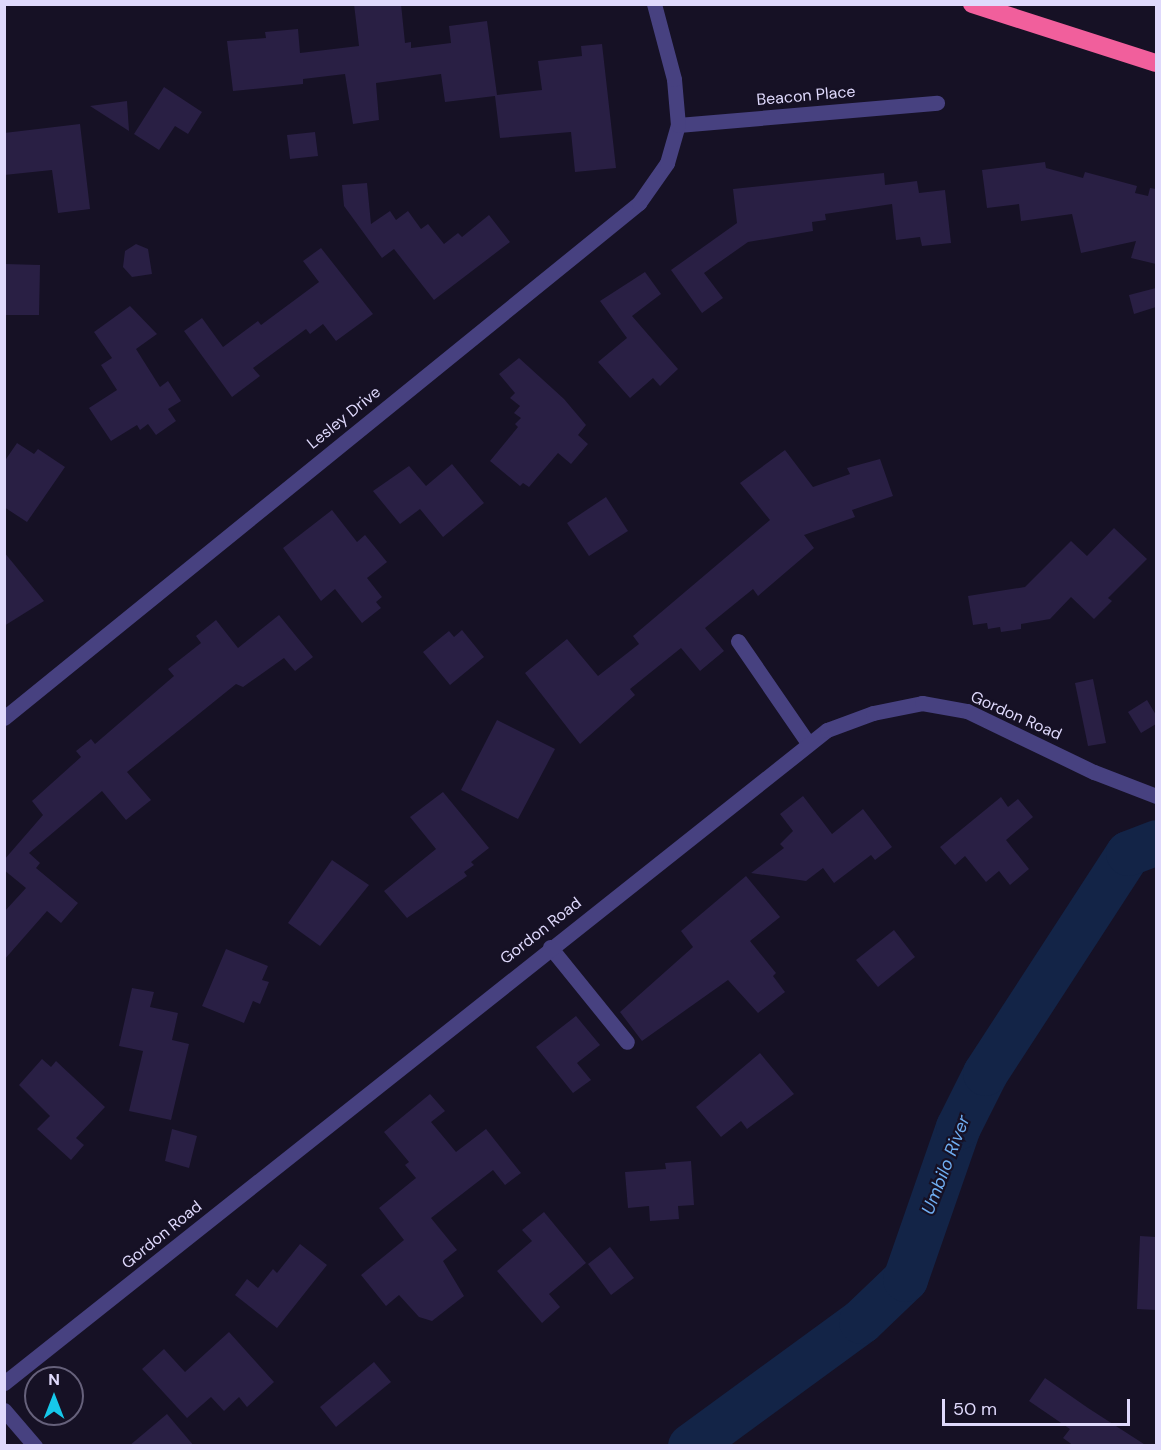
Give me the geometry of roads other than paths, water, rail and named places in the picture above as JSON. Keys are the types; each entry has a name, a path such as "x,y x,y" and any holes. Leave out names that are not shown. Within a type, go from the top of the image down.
{"highway":[{"path":"972,4 1156,63"}],"street":[{"name":"Lesley Drive","path":"4,718 639,202 668,163 678,125 674,79 654,4"},
{"name":"Beacon Place","path":"678,125 938,103"},
{"path":"738,641 808,743"},
{"name":"Gordon Road","path":"4,1383 550,947 827,730 873,713 922,703 967,711 1094,772 1156,796"},
{"path":"550,947 627,1042"},
{"path":"4,1410 35,1446"}],"waterway":[{"name":"Umbilo River","path":"690,1446 861,1321 905,1279 958,1127 985,1073 1128,853 1156,842"}]}
